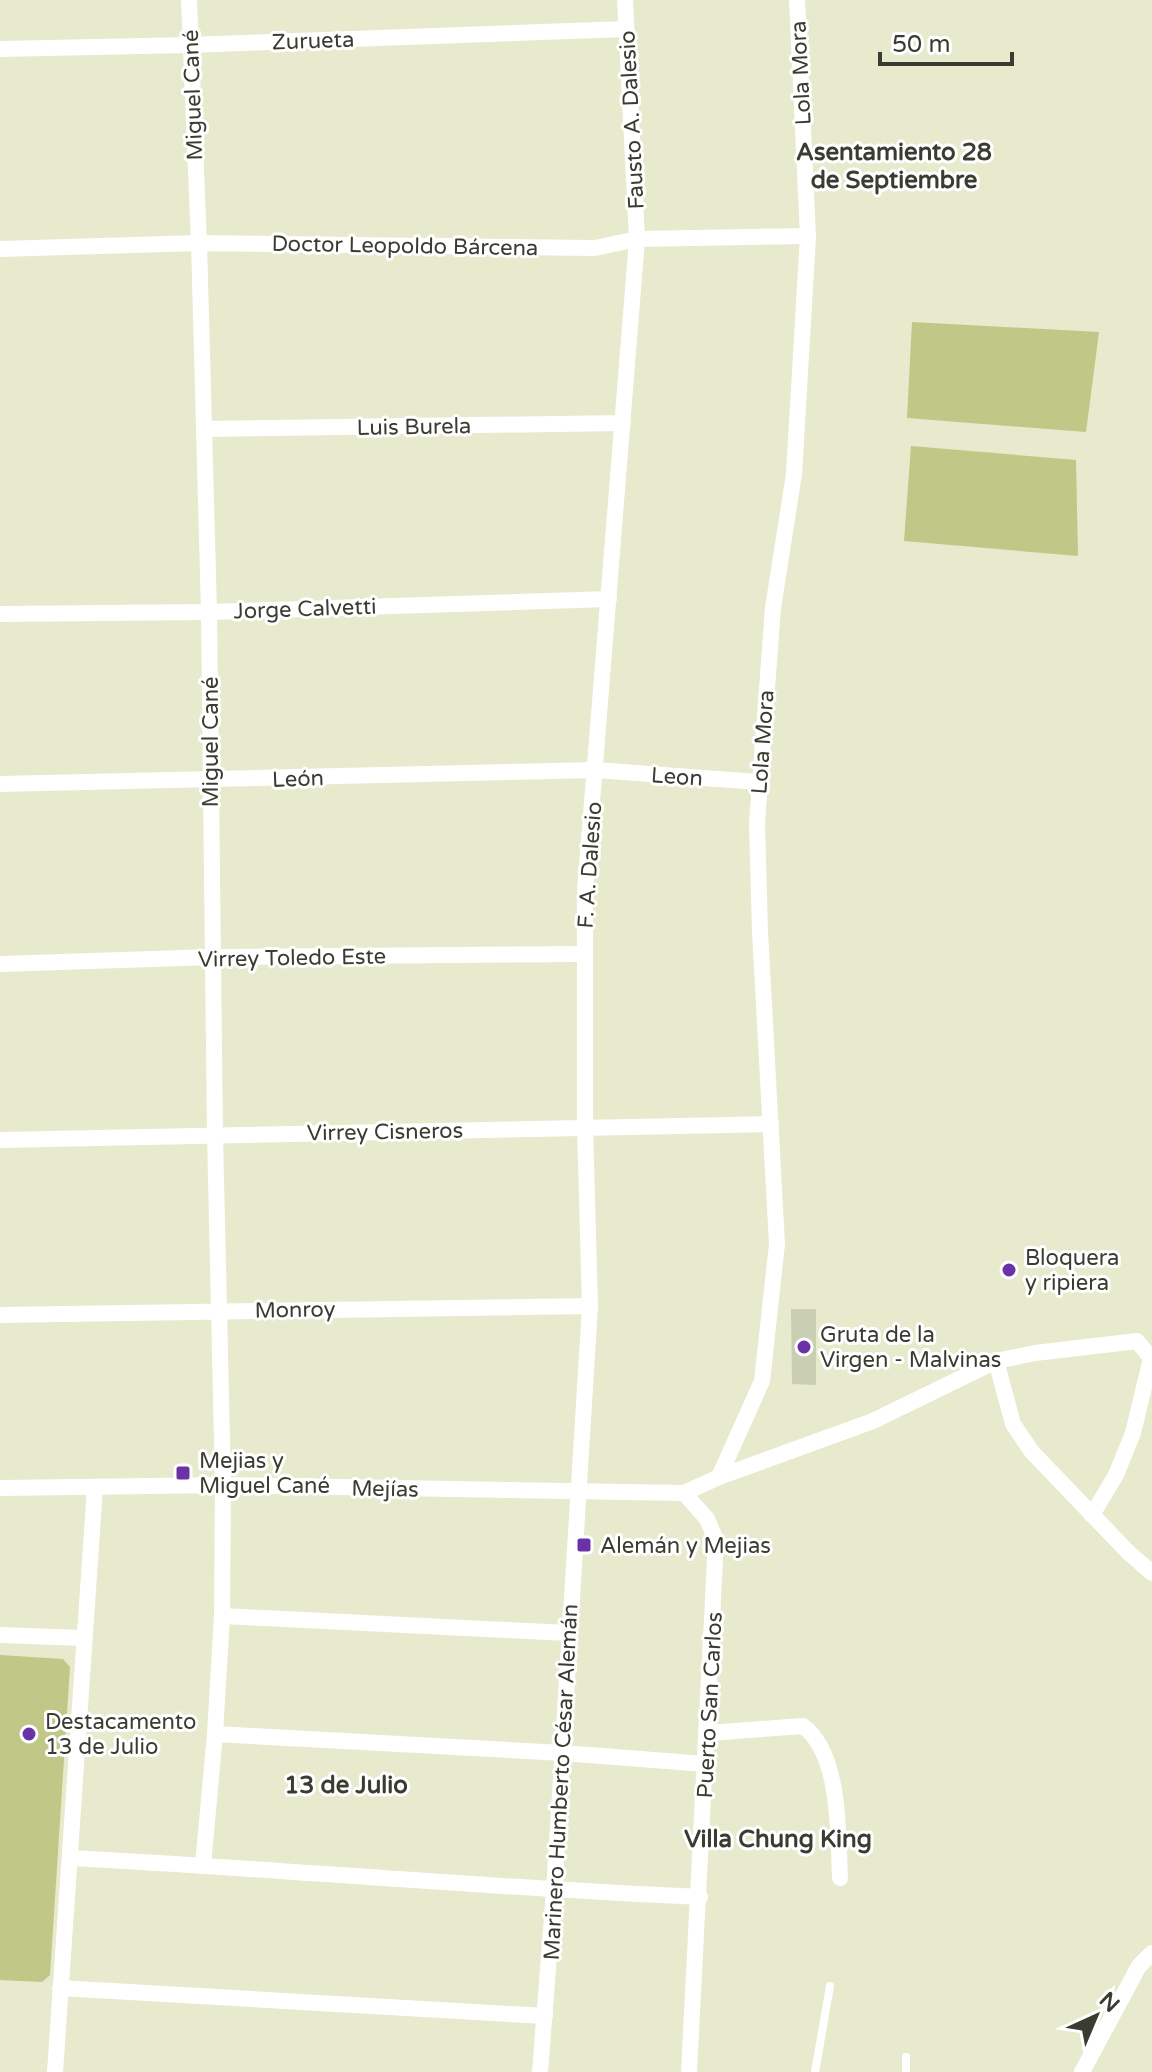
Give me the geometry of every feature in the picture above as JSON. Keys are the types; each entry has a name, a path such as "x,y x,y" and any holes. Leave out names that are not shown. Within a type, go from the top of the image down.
{"street":[{"name":"Miguel Cané","path":"189,0 209,612 212,957 223,1485 222,1616 203,1865"},
{"name":"Fausto A. Dalesio","path":"625,0 637,239"},
{"name":"Lola Mora","path":"719,1477 762,1381 777,1244 760,932 758,782 773,608 794,474 808,236 797,0"},
{"name":"Zurueta","path":"0,49 626,29"},
{"name":"Doctor Leopoldo Bárcena","path":"0,249 199,243 595,248 637,239 808,236"},
{"name":"F. A. Dalesio","path":"580,1491 590,1306 585,1127 585,890 637,239"},
{"name":"Luis Burela","path":"204,429 623,423"},
{"name":"Jorge Calvetti","path":"0,614 209,612 609,599"},
{"name":"Leon","path":"596,770 758,782"},
{"name":"León","path":"0,784 596,770"},
{"name":"Virrey Toledo Este","path":"0,964 212,957 583,954"},
{"name":"Virrey Cisneros","path":"0,1140 771,1124"},
{"name":"Monroy","path":"0,1315 590,1306"},
{"name":"Mejías","path":"0,1488 223,1485 684,1493 719,1477 873,1421 996,1361 1035,1353 1137,1341 1151,1358 1133,1433 1116,1475 1092,1515"},
{"path":"996,1361 1013,1424 1032,1452 1152,1573"},
{"path":"55,2072 95,1487"},
{"name":"Marinero Humberto César Alemán","path":"540,2072 580,1491"},
{"name":"Puerto San Carlos","path":"684,1493 707,1519 716,1540 689,2072"},
{"path":"222,1616 568,1633"},
{"path":"0,1635 83,1638"},
{"path":"708,1733 803,1726 813,1734 836,1793 840,1878"},
{"path":"215,1734 705,1764"},
{"path":"71,1858 554,1891 700,1897"},
{"path":"1082,2072 1139,1966 1152,1953"},
{"path":"60,1988 545,2016"}],"lane":[{"path":"815,2072 830,1986"},
{"path":"906,2057 906,2072"}],"green space":[{"path":"912,322 1099,332 1086,432 907,418"},
{"path":"911,446 1076,460 1078,556 904,541"},
{"path":"0,1655 63,1659 70,1667 50,1975 42,1982 0,1980"}],"building":[{"name":"Gruta de la Virgen - Malvinas","path":"791,1309 816,1309 816,1385 792,1384"}],"place":[{"name":"Bloquera y ripiera","path":"1009,1270"},
{"name":"Gruta de la Virgen - Malvinas","path":"804,1347"},
{"name":"Mejias y Miguel Cané","path":"183,1473"},
{"name":"Alemán y Mejias","path":"584,1545"},
{"name":"Destacamento 13 de Julio","path":"29,1734"}],"district":[{"name":"Asentamiento 28 de Septiembre","path":"894,166"},
{"name":"13 de Julio","path":"346,1785"},
{"name":"Villa Chung King","path":"778,1839"}]}
